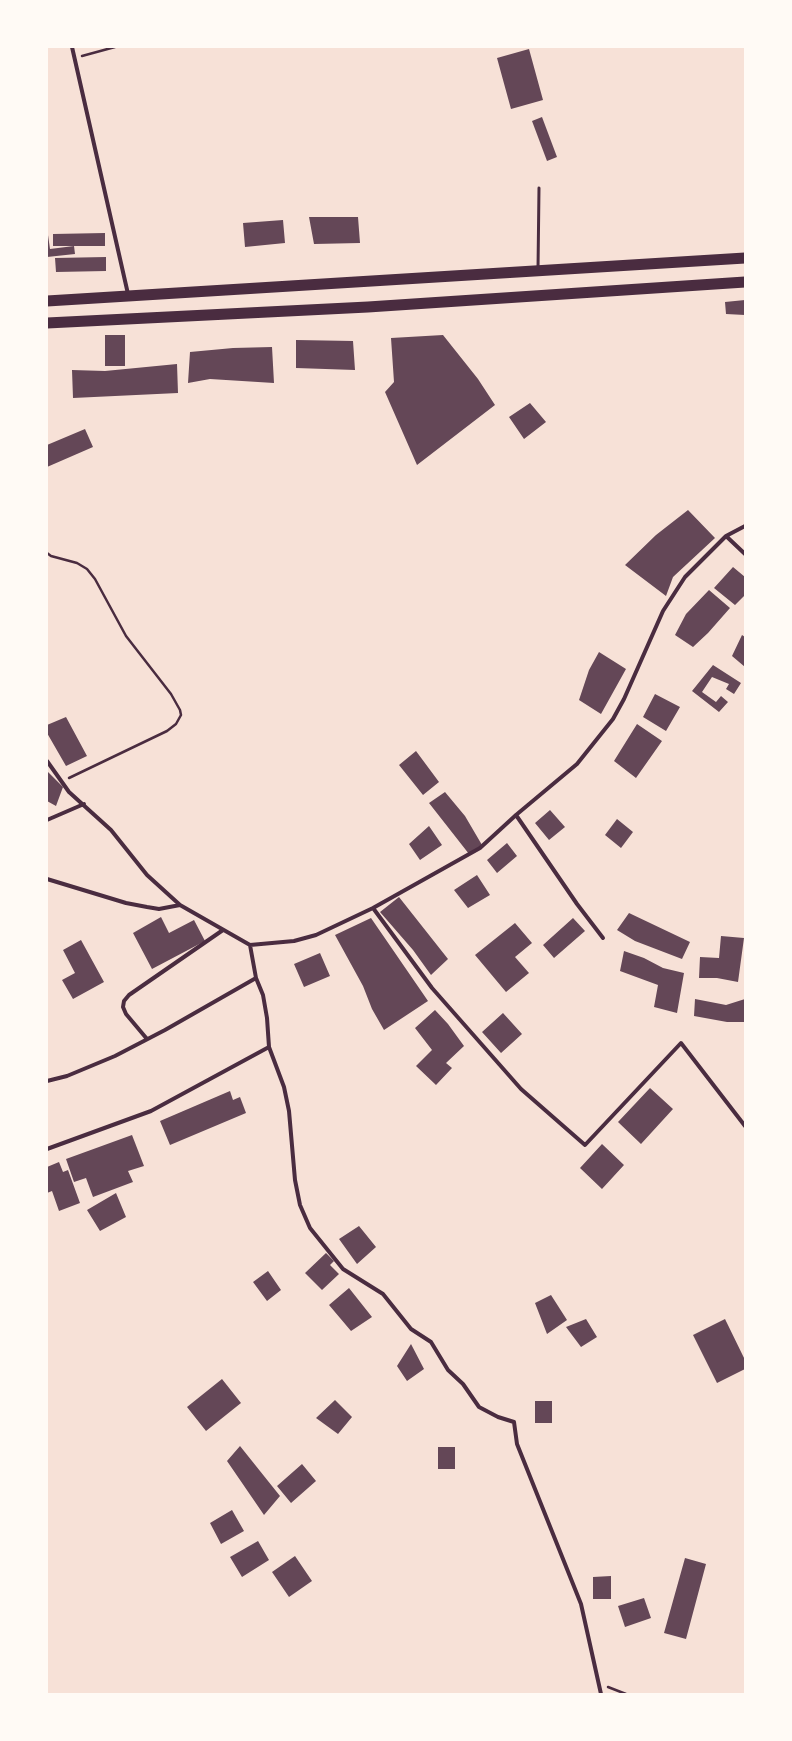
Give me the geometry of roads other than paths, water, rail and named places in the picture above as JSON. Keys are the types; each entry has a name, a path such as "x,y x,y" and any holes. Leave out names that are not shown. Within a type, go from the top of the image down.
{"highway":[{"path":"47,301 128,294 745,258"},
{"path":"47,323 368,307 745,282"}],"street":[{"path":"72,47 128,294"},
{"path":"47,761 69,792 111,830 147,875 180,905 250,945 288,942 316,935 373,908 480,848 516,815 577,764 613,719 633,681 663,611 685,577 726,536 745,526"},
{"path":"726,536 745,554"},
{"path":"47,820 84,804"},
{"path":"516,815 577,904 603,938"},
{"path":"47,879 126,904 159,909 180,905"},
{"path":"373,908 432,988 521,1089 585,1145 681,1043 745,1126"},
{"path":"147,1039 126,1014 123,1007 124,1001 129,995 223,930"},
{"path":"250,945 256,978 263,995 267,1018 269,1047 284,1087 289,1111 295,1180 300,1205 310,1228 343,1269 383,1294 411,1329 431,1342 448,1370 462,1384 478,1407 498,1417 514,1422 517,1444 581,1604 601,1694"},
{"path":"47,1081 67,1076 115,1056 256,978"},
{"path":"47,1149 151,1111 269,1047"}],"lane":[{"path":"538,270 539,188"}]}
